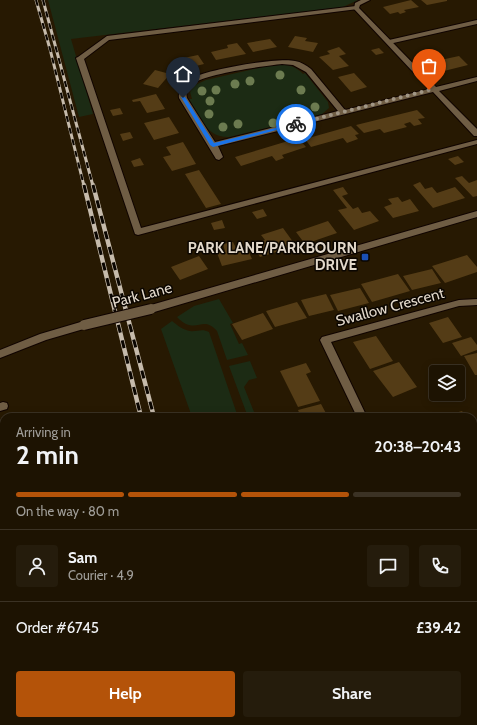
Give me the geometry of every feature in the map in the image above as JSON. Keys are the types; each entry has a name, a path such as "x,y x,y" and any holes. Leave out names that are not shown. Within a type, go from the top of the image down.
{"street":[{"path":"356,8 357,4 367,0"},
{"path":"356,8 477,134"},
{"path":"356,8 107,38 80,58 138,232 477,142"},
{"path":"389,42 477,22"},
{"path":"219,157 183,98 182,94 187,84 195,79 275,61 296,62 311,73 343,112"},
{"path":"213,145 477,79"},
{"name":"Park Lane","path":"0,354 43,337 84,325 151,309 477,214"},
{"name":"Swallow Crescent","path":"360,413 325,340 459,303 477,302"}],"green space":[{"path":"48,0 358,0 343,7 71,39 93,114 79,117"},
{"path":"271,65 289,66 303,74 305,73 328,102 329,108 321,115 229,137 215,134 204,125 189,99 192,99 190,92 195,85 206,80"},
{"path":"219,299 233,323 230,324 239,344 242,343 248,355 227,360 217,331 213,327 206,324 193,326 182,322 177,317 194,306"},
{"path":"172,321 187,330 204,330 209,332 237,413 191,413 161,329"},
{"path":"250,361 257,378 249,380 244,387 254,413 247,413 229,366"}],"building":[{"path":"411,0 419,7 404,10 406,12 400,14 398,12 390,14 383,7"},
{"path":"421,0 447,0 447,1 427,5"},
{"path":"295,36 307,38 305,41 318,43 313,52 288,47"},
{"path":"270,39 277,47 253,52 247,43"},
{"path":"237,43 246,54 216,60 211,52 228,48 227,45"},
{"path":"339,47 346,54 339,56 349,66 333,70 319,57 330,54 327,51"},
{"path":"379,48 384,53 376,55 371,50"},
{"path":"198,55 204,64 180,70 174,60"},
{"path":"459,56 468,65 444,71 436,61"},
{"path":"155,70 170,74 158,88 143,84"},
{"path":"354,73 367,87 351,92 338,77"},
{"path":"156,94 165,109 147,113 140,101 133,102 132,100"},
{"path":"120,108 123,114 113,116 110,110"},
{"path":"417,110 425,118 418,119 422,124 414,126 410,122 404,124 407,127 384,133 380,129 364,133 356,125"},
{"path":"169,117 179,133 154,140 144,123"},
{"path":"351,126 359,134 355,135 358,139 347,143 343,138 311,147 305,139"},
{"path":"130,132 133,138 123,141 120,134"},
{"path":"298,138 306,147 282,155 284,158 276,161 272,156 241,166 235,157"},
{"path":"183,142 196,164 172,171 163,157 171,155 166,147"},
{"path":"458,156 464,162 455,165 448,159"},
{"path":"140,158 144,165 134,167 131,161"},
{"path":"199,170 221,204 206,208 185,174"},
{"path":"462,176 469,183 477,180 477,196 473,197 455,178"},
{"path":"420,182 425,189 432,187 437,193 455,187 465,198 433,208 413,185"},
{"path":"343,187 348,194 342,196 353,209 358,207 362,213 370,211 379,221 354,230 338,210 347,208 333,190"},
{"path":"398,197 402,202 410,199 419,211 393,218 384,207 392,204 388,199"},
{"path":"263,209 267,216 257,219 252,212"},
{"path":"222,220 225,228 214,230 211,223"},
{"path":"328,221 337,233 305,244 296,232"},
{"path":"283,228 296,246 260,257 252,244 265,240 261,235"},
{"path":"233,242 236,248 246,246 252,259 222,266 217,253 225,251 223,244"},
{"path":"467,255 477,267 477,272 445,283 432,266"},
{"path":"199,256 208,269 180,280 171,267"},
{"path":"432,269 441,283 412,290 403,276"},
{"path":"398,274 410,291 372,302 361,284"},
{"path":"360,288 369,303 338,311 330,295"},
{"path":"326,294 334,310 309,316 301,300"},
{"path":"297,302 307,318 275,327 266,311"},
{"path":"263,313 273,329 242,340 232,324"},
{"path":"448,317 462,337 443,343 429,323"},
{"path":"376,336 393,361 370,369 353,342"},
{"path":"471,337 477,345 477,350 461,356 452,343"},
{"path":"477,353 477,375 475,375 464,356"},
{"path":"399,362 417,387 393,397 373,371"},
{"path":"306,363 311,372 306,374 320,401 298,407 280,371"},
{"path":"321,404 326,413 299,413 298,410"}],"railway":[{"path":"36,0 50,49 84,186"},
{"path":"43,0 93,186"},
{"path":"84,185 140,413"},
{"path":"93,185 153,413"}],"way so far":[{"path":"296,124 429,90"}],"place":[{"name":"PARK LANE/PARKBOURN DRIVE","path":"365,257"}],"route":[{"path":"183,98 213,145 296,124"}]}
